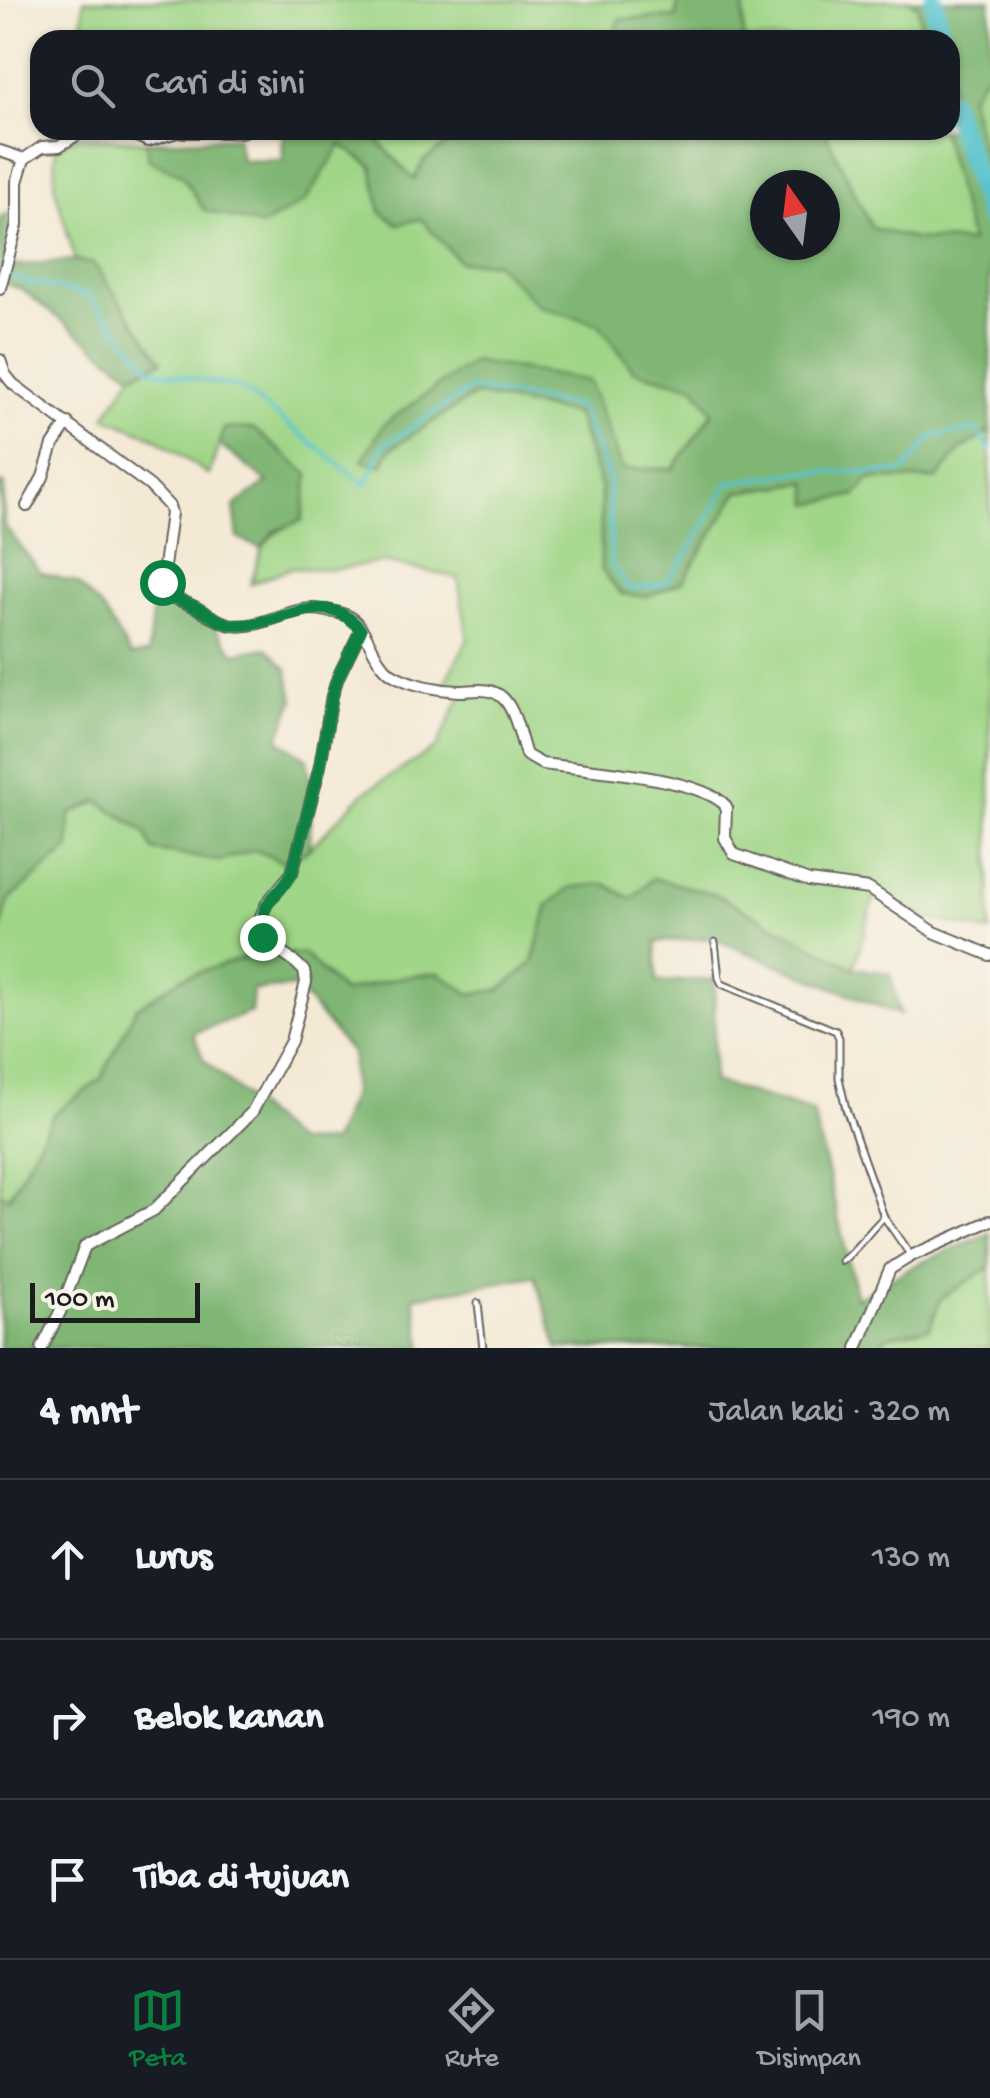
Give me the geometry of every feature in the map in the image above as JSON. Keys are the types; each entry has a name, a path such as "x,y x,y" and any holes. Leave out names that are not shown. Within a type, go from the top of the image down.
{"street":[{"path":"1,285 17,225 17,182 24,160 42,148 69,140"},
{"path":"0,151 24,160"},
{"path":"0,360 4,374 13,384 150,486 169,506 162,582 169,596 233,625 268,621 305,609 350,617 376,657 392,673 428,686 482,689 504,699 510,706 526,755 532,760 679,784 719,798 726,806 725,838 734,854 809,880 870,889 934,932 990,955"},
{"path":"27,506 68,423"},
{"path":"42,1348 85,1246 154,1210 252,1112 291,1041 306,982 304,971 262,937 261,916 292,873 320,766 332,696 361,630"},
{"path":"857,1348 890,1269 990,1221"}],"lane":[{"path":"715,942 722,984 836,1031 840,1038 840,1078 846,1108 884,1217 911,1256"},
{"path":"842,1260 855,1251 884,1217"},
{"path":"478,1303 484,1348"}],"green space":[{"path":"84,0 678,0 677,17 619,19 615,30 82,30"},
{"path":"678,0 744,0 743,30 615,30 619,19 676,17"},
{"path":"744,0 909,0 918,6 922,30 743,30"},
{"path":"909,0 990,0 990,68 970,96 990,185 990,431 959,451 937,479 870,479 856,495 810,504 808,482 738,492 683,581 648,597 621,594 601,569 601,489 576,414 475,395 390,449 382,466 362,460 384,424 473,361 589,381 622,469 673,469 713,412 695,386 634,371 599,324 540,307 495,262 460,262 421,219 398,224 381,212 372,166 341,145 306,200 262,226 204,210 182,175 149,160 146,142 238,140 241,161 283,160 282,140 377,140 414,180 424,160 454,140 829,140 872,228 914,239 971,242 944,140 960,140 960,30 922,30 918,6"},
{"path":"990,68 990,185 970,96"},
{"path":"70,140 146,142 149,160 182,175 204,210 306,200 340,144 372,166 381,212 398,224 421,218 460,262 495,262 540,307 600,324 634,371 695,386 713,412 673,469 622,470 588,381 473,361 390,449 475,395 576,414 601,489 601,569 713,531 738,492 809,482 811,504 870,479 937,479 959,451 990,431 990,932 923,917 875,895 854,968 715,894 632,899 605,884 548,905 533,963 500,990 470,994 439,973 402,977 343,992 304,954 136,1008 101,1079 54,1114 8,1198 0,1192 0,932 9,900 69,849 70,814 99,801 144,832 219,861 255,850 286,862 310,848 365,792 436,748 462,694 442,689 468,639 458,578 383,562 338,569 290,568 251,584 266,543 278,531 302,520 224,428 209,475 156,438 105,417 132,375 161,362 94,264 75,260 54,184 56,149"},
{"path":"377,140 454,140 424,160 414,180"},
{"path":"829,140 944,140 972,242 914,239 872,228"},
{"path":"20,207 11,266 75,260 94,264 162,361 132,375 21,289 0,282 0,218"},
{"path":"224,428 254,429 309,475 302,520 273,532 261,548 238,538 234,506 268,482 219,445"},
{"path":"0,483 4,484 4,525 41,573 77,583 103,610 131,656 148,654 154,596 213,625 234,653 267,648 287,669 294,700 278,739 307,759 312,790 310,848 285,863 255,850 219,861 153,850 144,831 98,801 70,814 69,849 9,900 0,932"},
{"path":"653,878 715,894 854,968 890,973 900,1015 712,938 656,942 657,982 715,979 713,1082 813,1112 857,1298 915,1265 990,1233 990,1267 940,1299 930,1328 886,1336 880,1348 558,1348 535,1276 414,1297 423,1348 0,1348 0,1192 9,1198 54,1114 101,1079 136,1008 181,978 259,953 304,954 343,992 402,977 439,973 470,994 500,990 533,963 548,905 572,887 605,884 632,899","holes":["296,987 352,1054 352,1095 332,1142 296,1143 203,1059 193,1033 251,1012 253,990"]},
{"path":"990,1267 990,1348 880,1348 885,1336 930,1328 940,1299"}],"waterway":[{"path":"934,0 938,30"},
{"path":"960,132 990,220"},
{"path":"4,273 88,295 152,370 241,388 366,485 383,446 470,389 579,406 609,478 611,566 630,589 665,584 690,550 728,483 801,472 903,472 933,436 975,429 990,449"}],"route":[{"path":"162,582 169,596 233,625 318,609 350,617 361,630 332,696 320,766 292,873 261,916 262,937"}]}
